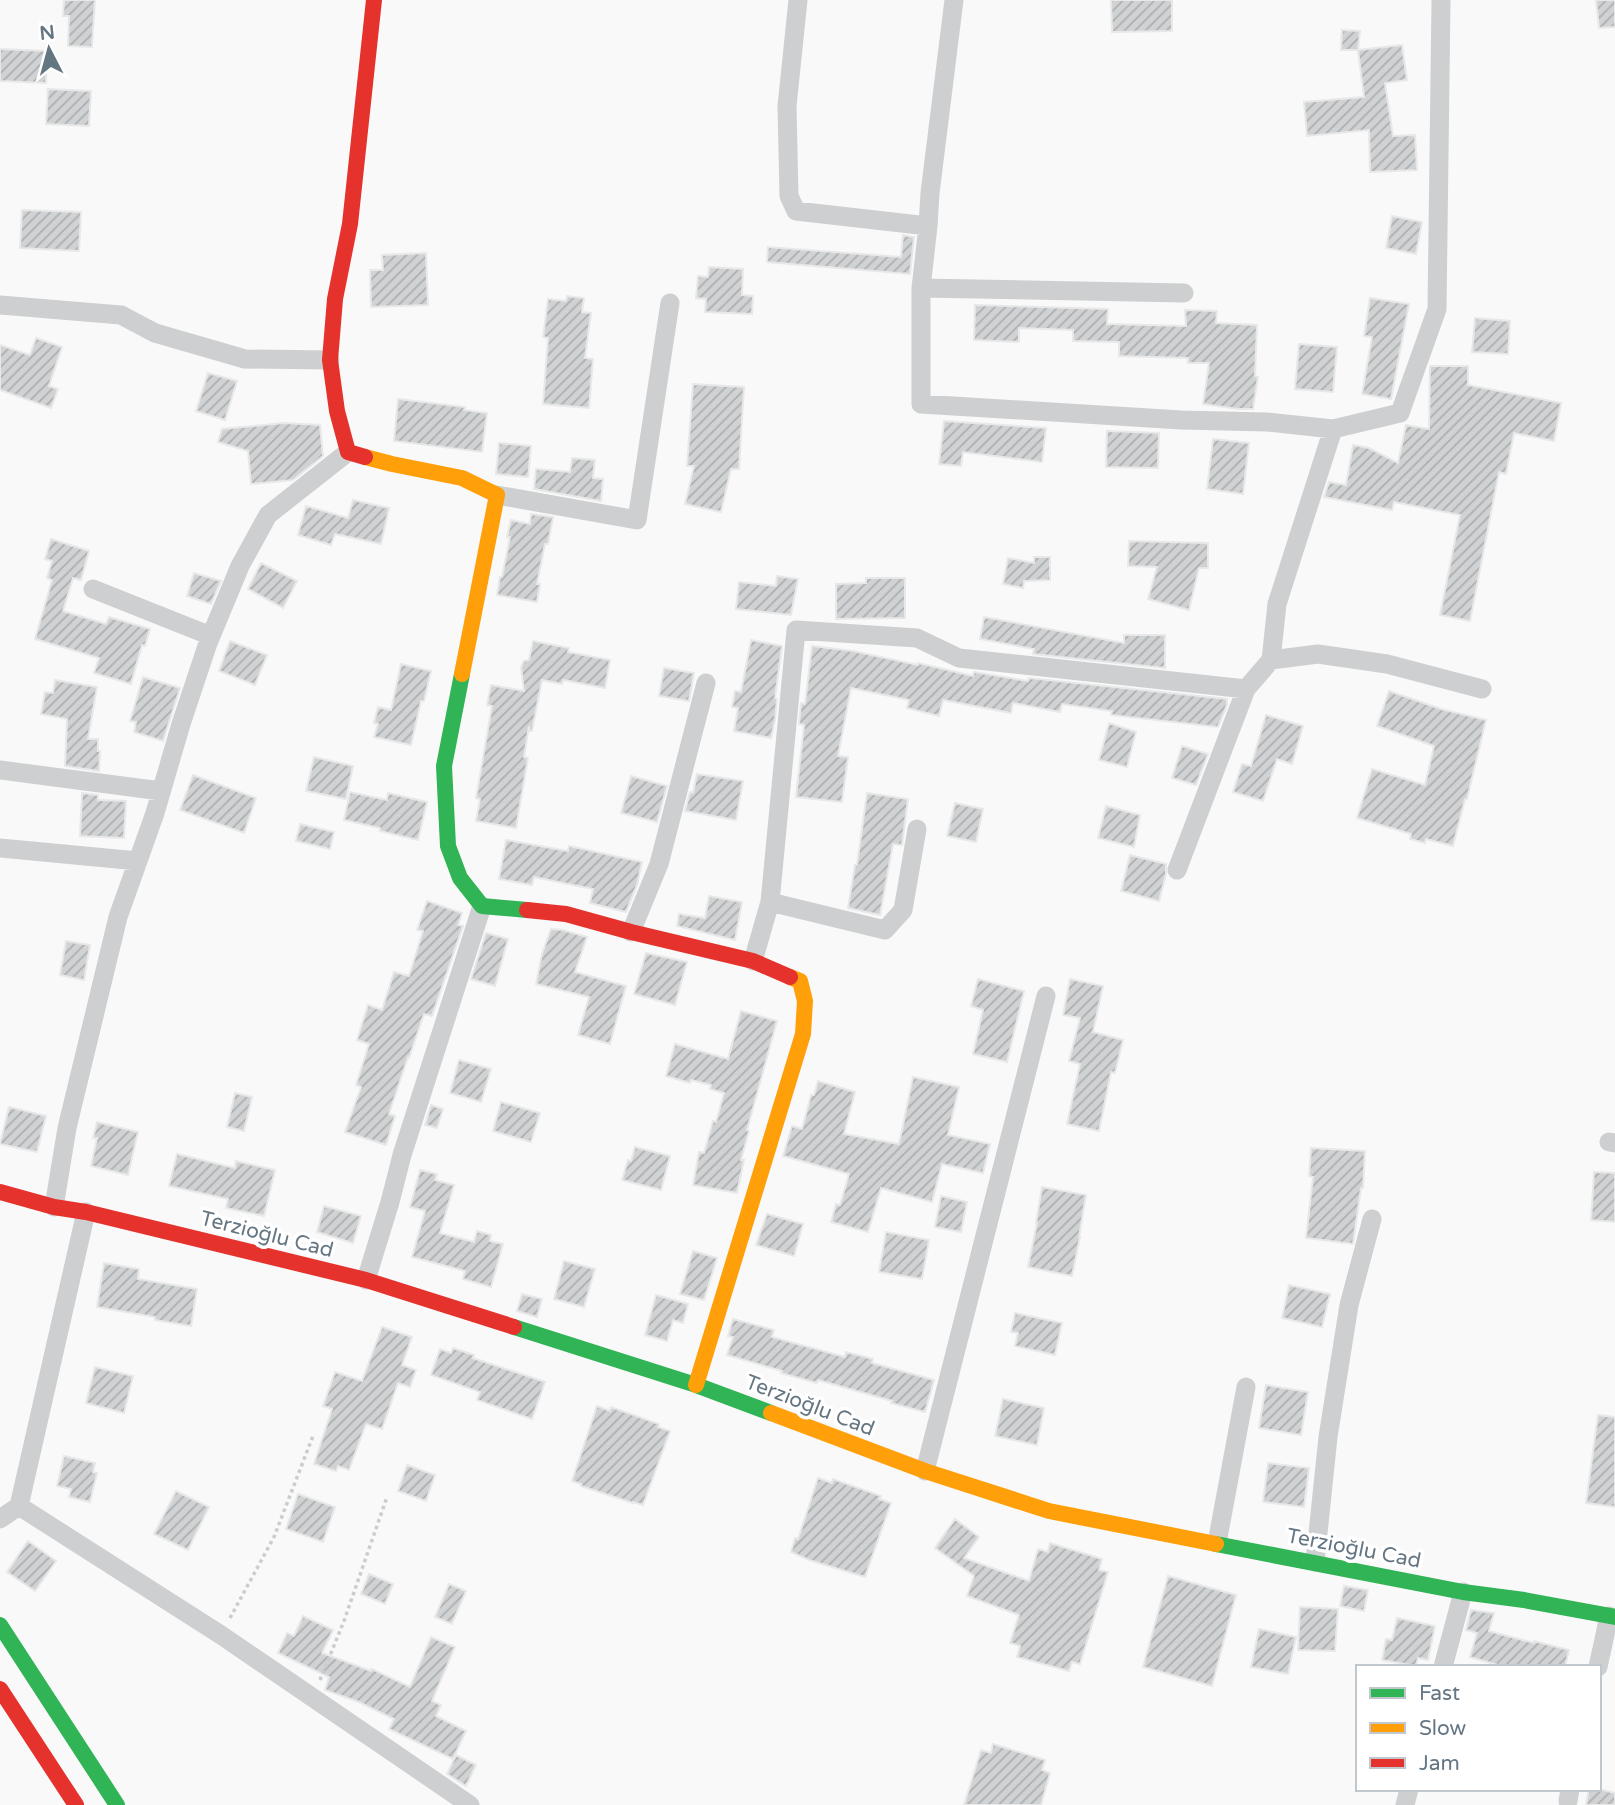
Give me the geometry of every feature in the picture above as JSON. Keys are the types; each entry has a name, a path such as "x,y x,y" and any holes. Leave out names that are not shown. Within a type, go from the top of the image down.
{"street":[{"path":"348,452 337,411 330,360 335,299 350,224 374,0"},
{"path":"798,0 787,106 789,196 796,211 928,226"},
{"path":"954,0 921,288 921,404 1168,419 1267,422 1333,429 1400,414 1437,309 1441,0"},
{"path":"921,288 1184,293"},
{"path":"348,452 462,478 497,495 637,520 670,303"},
{"path":"0,305 121,315 155,333 245,359 330,360"},
{"path":"1177,870 1246,689 1271,660 1277,604 1333,429"},
{"path":"54,1207 66,1128 118,917 211,636 240,566 268,515 348,452"},
{"path":"497,495 444,766 448,846 460,878 482,906 566,914 753,961 800,981 805,1002 803,1034 696,1385"},
{"path":"93,589 211,636"},
{"path":"753,961 770,902 796,631 917,638 959,658 1246,689"},
{"path":"1271,660 1318,654 1387,664 1482,689"},
{"path":"631,932 659,864 706,683"},
{"path":"0,770 161,791"},
{"path":"770,902 885,930 903,910 917,829"},
{"path":"0,848 138,861"},
{"path":"366,1280 402,1154 482,906"},
{"path":"925,1471 1046,996"},
{"name":"Terzioğlu Cad","path":"0,1192 366,1280 696,1385 925,1471 1049,1511 1463,1592 1524,1600 1612,1617"},
{"path":"0,1520 19,1506 86,1212"},
{"path":"1315,1562 1328,1437 1349,1305 1372,1219"},
{"path":"1217,1543 1246,1387"},
{"path":"19,1506 221,1635 470,1805"},
{"path":"1444,1665 1463,1592"},
{"path":"1599,1665 1612,1617"},
{"path":"0,1625 117,1805"},
{"path":"0,1689 76,1805"}],"path":[{"path":"221,1635 274,1537 313,1436"},
{"path":"313,1698 344,1621 387,1497"}],"building":[{"path":"64,0 95,0 92,47 68,46 69,16 63,16"},
{"path":"1111,0 1172,0 1172,31 1112,32"},
{"path":"1596,0 1615,0 1615,27 1599,28"},
{"path":"1342,30 1360,31 1358,50 1341,50"},
{"path":"1402,45 1407,80 1385,83 1393,136 1415,135 1417,170 1370,172 1369,130 1307,136 1304,102 1364,97 1358,50"},
{"path":"0,49 47,51 46,83 0,81"},
{"path":"48,89 91,91 89,126 46,124"},
{"path":"22,210 81,212 79,251 20,248"},
{"path":"1392,216 1422,222 1416,254 1386,248"},
{"path":"903,235 914,237 910,274 767,262 768,247 901,257"},
{"path":"426,253 428,305 371,307 370,270 383,270 382,255"},
{"path":"709,267 743,269 742,295 753,296 752,314 705,312 706,299 696,298 698,276 708,277"},
{"path":"567,296 584,298 582,312 591,313 585,358 593,359 589,408 543,404 548,338 543,337 548,299 566,301"},
{"path":"1370,298 1409,304 1391,399 1362,394 1372,337 1364,336"},
{"path":"975,305 1108,309 1107,324 1186,326 1185,310 1217,311 1216,323 1257,325 1255,376 1258,377 1253,409 1203,404 1209,363 1188,363 1188,358 1119,356 1119,342 1073,341 1073,330 1019,328 1019,342 974,340"},
{"path":"1475,318 1510,321 1508,354 1472,352"},
{"path":"36,338 62,347 49,386 58,389 51,408 0,390 0,345 30,355"},
{"path":"1299,344 1337,347 1333,392 1295,389"},
{"path":"1430,366 1468,366 1468,385 1561,403 1554,441 1514,433 1506,474 1499,472 1470,621 1440,615 1460,515 1394,502 1392,510 1324,497 1329,482 1346,485 1353,445 1369,448 1398,463 1406,425 1429,429"},
{"path":"208,373 237,381 225,420 196,411"},
{"path":"693,384 744,387 739,469 731,469 721,512 685,504 694,466 687,466"},
{"path":"398,399 465,407 464,410 487,413 482,452 394,441"},
{"path":"944,421 1046,428 1042,462 963,452 961,466 939,464"},
{"path":"284,423 320,425 323,456 293,480 251,484 248,451 218,442 222,429"},
{"path":"1107,431 1159,433 1158,468 1106,467"},
{"path":"1213,439 1249,443 1243,494 1207,489"},
{"path":"499,443 531,446 528,477 496,474"},
{"path":"572,458 595,460 593,478 603,479 601,501 534,489 536,469 570,472"},
{"path":"353,500 389,508 381,544 335,534 331,545 298,535 306,506 348,518"},
{"path":"531,514 553,517 537,584 540,584 537,602 497,595 510,537 507,537 511,520 530,524"},
{"path":"51,539 89,551 81,580 73,578 63,611 106,624 109,617 150,629 145,646 142,645 131,684 94,673 99,658 35,639 52,580 47,578 52,561 45,559"},
{"path":"1129,541 1208,543 1208,568 1199,568 1189,610 1148,599 1157,567 1128,566"},
{"path":"1034,557 1050,557 1050,580 1024,581 1023,588 1003,584 1008,558 1034,563"},
{"path":"261,563 297,581 283,608 248,589"},
{"path":"194,573 221,581 211,604 187,596"},
{"path":"777,576 798,579 791,615 736,609 739,582 776,586"},
{"path":"866,578 905,578 905,618 836,619 836,584 866,583"},
{"path":"984,617 1124,643 1124,635 1165,635 1165,668 1033,654 1034,649 980,639"},
{"path":"751,640 782,646 771,738 734,731 738,708 732,707 735,691 741,692"},
{"path":"230,641 267,655 255,685 219,671"},
{"path":"533,641 569,648 568,652 610,660 605,688 563,680 562,684 542,680 532,731 529,726 524,757 528,758 516,828 476,821 480,799 476,798 492,706 487,705 491,685 524,691 521,667 524,661 529,660"},
{"path":"812,646 918,663 973,676 974,672 1028,681 1029,678 1227,699 1227,705 1218,727 1111,715 1112,711 1062,704 1060,712 1013,703 1011,713 943,700 939,716 907,708 909,700 851,688 838,756 848,757 842,802 796,797 804,725 799,724 801,703 805,704"},
{"path":"401,664 431,671 411,745 374,737 378,724 374,723 378,707 391,710"},
{"path":"664,668 694,673 689,701 659,696"},
{"path":"143,677 180,688 163,741 134,732 136,722 130,721"},
{"path":"55,680 97,687 88,739 98,739 99,771 65,766 67,719 41,714 45,692 53,693"},
{"path":"1389,691 1441,709 1486,720 1453,846 1426,839 1425,843 1410,839 1411,834 1357,818 1372,769 1425,785 1434,746 1377,726"},
{"path":"1266,715 1303,726 1292,764 1277,759 1263,801 1233,792 1242,764 1251,766"},
{"path":"1109,723 1136,732 1127,767 1099,760"},
{"path":"1182,746 1208,754 1196,785 1172,778"},
{"path":"314,757 353,766 346,799 306,791"},
{"path":"697,774 743,781 736,820 685,811"},
{"path":"193,775 256,798 244,833 180,810"},
{"path":"631,776 667,786 657,822 621,813"},
{"path":"350,792 387,800 388,793 427,802 418,840 344,820"},
{"path":"82,793 98,795 98,800 126,801 124,838 80,836"},
{"path":"867,793 908,799 902,845 893,844 880,915 848,908"},
{"path":"955,803 983,809 976,842 947,836"},
{"path":"1106,806 1140,815 1134,847 1098,838"},
{"path":"300,824 334,832 330,849 296,841"},
{"path":"506,840 568,851 569,846 642,862 637,885 626,912 590,903 593,889 534,877 532,885 499,879"},
{"path":"1130,855 1166,864 1159,901 1121,891"},
{"path":"709,896 742,902 735,940 677,926 679,914 705,918"},
{"path":"427,901 462,913 458,925 463,926 432,1016 424,1014 408,1057 389,1114 395,1116 386,1145 345,1132 361,1087 356,1085 369,1044 357,1040 368,1005 382,1010 394,972 409,976 423,931 417,930"},
{"path":"551,929 587,937 575,972 626,986 610,1044 578,1035 589,997 536,984 542,954"},
{"path":"486,933 508,939 495,986 471,979"},
{"path":"66,941 90,945 84,980 60,975"},
{"path":"646,953 687,962 675,1005 634,994"},
{"path":"978,979 1024,991 1007,1062 973,1054 983,1010 971,1006"},
{"path":"1070,979 1103,986 1093,1032 1123,1040 1115,1073 1111,1072 1099,1131 1067,1124 1080,1064 1069,1061 1080,1018 1063,1015"},
{"path":"741,1011 777,1021 747,1130 749,1131 741,1160 744,1160 737,1193 693,1185 699,1152 704,1153 724,1093 710,1089 711,1085 691,1080 690,1083 666,1076 675,1044 728,1059"},
{"path":"459,1060 491,1069 481,1102 450,1093"},
{"path":"913,1077 959,1087 948,1135 990,1144 983,1173 942,1164 932,1202 881,1188 868,1232 831,1222 836,1204 840,1205 849,1174 783,1156 792,1126 802,1129 811,1095 814,1095 818,1081 855,1092 844,1134 899,1144"},
{"path":"235,1093 252,1097 244,1131 227,1127"},
{"path":"501,1102 540,1113 531,1142 493,1131"},
{"path":"431,1105 443,1109 437,1128 425,1125"},
{"path":"9,1107 46,1116 37,1152 0,1144"},
{"path":"97,1122 138,1132 128,1175 91,1166 97,1138 93,1138"},
{"path":"635,1147 670,1156 661,1190 622,1180"},
{"path":"1311,1148 1365,1151 1363,1188 1353,1244 1306,1238 1313,1177 1309,1176"},
{"path":"177,1154 235,1168 236,1161 275,1170 264,1216 226,1208 228,1199 169,1186"},
{"path":"420,1170 437,1174 435,1180 454,1185 440,1233 474,1242 477,1231 491,1235 490,1241 503,1244 491,1287 463,1279 465,1271 412,1257 425,1211 410,1207"},
{"path":"1594,1172 1615,1173 1615,1222 1591,1220"},
{"path":"1042,1187 1086,1195 1072,1276 1028,1267"},
{"path":"941,1196 967,1202 961,1232 935,1227"},
{"path":"324,1206 361,1216 353,1243 317,1232"},
{"path":"767,1214 803,1224 794,1256 756,1245"},
{"path":"886,1232 929,1240 922,1279 879,1272"},
{"path":"693,1251 717,1258 704,1300 680,1294"},
{"path":"564,1261 595,1269 584,1307 554,1299"},
{"path":"104,1263 139,1269 138,1279 197,1289 191,1326 97,1307"},
{"path":"1289,1285 1330,1294 1322,1327 1282,1318"},
{"path":"522,1294 542,1299 537,1317 517,1311"},
{"path":"656,1295 688,1304 683,1323 673,1320 667,1341 645,1335"},
{"path":"1015,1313 1062,1323 1055,1355 1015,1346 1018,1333 1011,1332"},
{"path":"733,1319 774,1330 772,1337 845,1357 846,1352 873,1359 872,1363 934,1380 925,1412 818,1380 817,1383 781,1373 782,1371 727,1355 733,1337 728,1336"},
{"path":"382,1327 412,1337 402,1365 416,1370 410,1387 398,1383 382,1429 366,1424 349,1470 338,1466 336,1471 314,1464 332,1409 323,1406 335,1372 362,1381"},
{"path":"453,1348 474,1355 473,1358 545,1382 532,1419 477,1400 480,1392 431,1375 440,1349 451,1353"},
{"path":"95,1367 133,1376 124,1413 86,1403"},
{"path":"1266,1385 1308,1392 1301,1435 1259,1428"},
{"path":"1003,1399 1044,1408 1037,1445 995,1436"},
{"path":"597,1406 610,1411 611,1407 659,1424 658,1427 670,1431 643,1505 572,1481"},
{"path":"1598,1415 1615,1417 1615,1507 1586,1503"},
{"path":"64,1456 95,1463 93,1472 97,1473 90,1502 69,1497 71,1489 57,1486"},
{"path":"1268,1463 1309,1468 1304,1507 1263,1502"},
{"path":"407,1465 435,1475 426,1501 398,1491"},
{"path":"818,1478 832,1483 833,1479 881,1496 879,1499 891,1503 865,1577 791,1552 795,1538 798,1539"},
{"path":"176,1491 209,1507 188,1550 154,1534"},
{"path":"298,1494 335,1507 323,1542 286,1529"},
{"path":"955,1519 979,1537 964,1558 1029,1581 1038,1549 1048,1552 1050,1543 1102,1559 1099,1570 1108,1572 1080,1664 1072,1662 1069,1671 1017,1657 1020,1646 1010,1643 1019,1615 967,1596 974,1576 935,1548"},
{"path":"28,1541 56,1561 35,1591 7,1572"},
{"path":"369,1574 393,1584 385,1604 361,1594"},
{"path":"1168,1576 1236,1595 1212,1686 1143,1667"},
{"path":"449,1584 466,1591 452,1624 435,1617"},
{"path":"1344,1586 1368,1590 1364,1611 1340,1606"},
{"path":"1300,1607 1338,1609 1335,1651 1298,1650"},
{"path":"1471,1610 1494,1613 1489,1631 1569,1650 1565,1665 1498,1665 1470,1657 1477,1633 1466,1630"},
{"path":"303,1616 333,1630 322,1653 371,1671 372,1669 410,1687 431,1637 455,1647 432,1701 441,1705 436,1716 466,1731 453,1759 389,1729 394,1719 359,1702 325,1690 329,1677 278,1653 287,1633 294,1636"},
{"path":"1397,1618 1435,1626 1428,1660 1418,1658 1416,1665 1382,1660 1386,1639 1392,1640"},
{"path":"1259,1629 1296,1637 1288,1674 1251,1667"},
{"path":"993,1744 1045,1760 1042,1770 1050,1773 1041,1805 964,1805 981,1750 991,1753"},
{"path":"456,1755 476,1765 466,1786 447,1774"},
{"path":"1601,1790 1615,1793 1615,1805 1586,1805 1589,1791"}],"traffic: fast":[{"path":"462,674 444,766 448,846 460,878 482,906 527,910"},
{"path":"514,1327 696,1385 771,1413"},
{"path":"1216,1544 1463,1592 1615,1617"},
{"path":"0,1625 117,1805"}],"traffic: slow":[{"path":"365,457 462,478 497,495 462,674"},
{"path":"696,1385 803,1034 805,1001 800,981 790,977"},
{"path":"771,1413 925,1471 1049,1511 1216,1544"}],"traffic: jam":[{"path":"365,457 348,452 337,411 330,360 335,299 350,224 374,0"},
{"path":"527,910 566,914 753,961 790,977"},
{"path":"0,1192 366,1280 514,1327"},
{"path":"0,1689 76,1805"}]}
